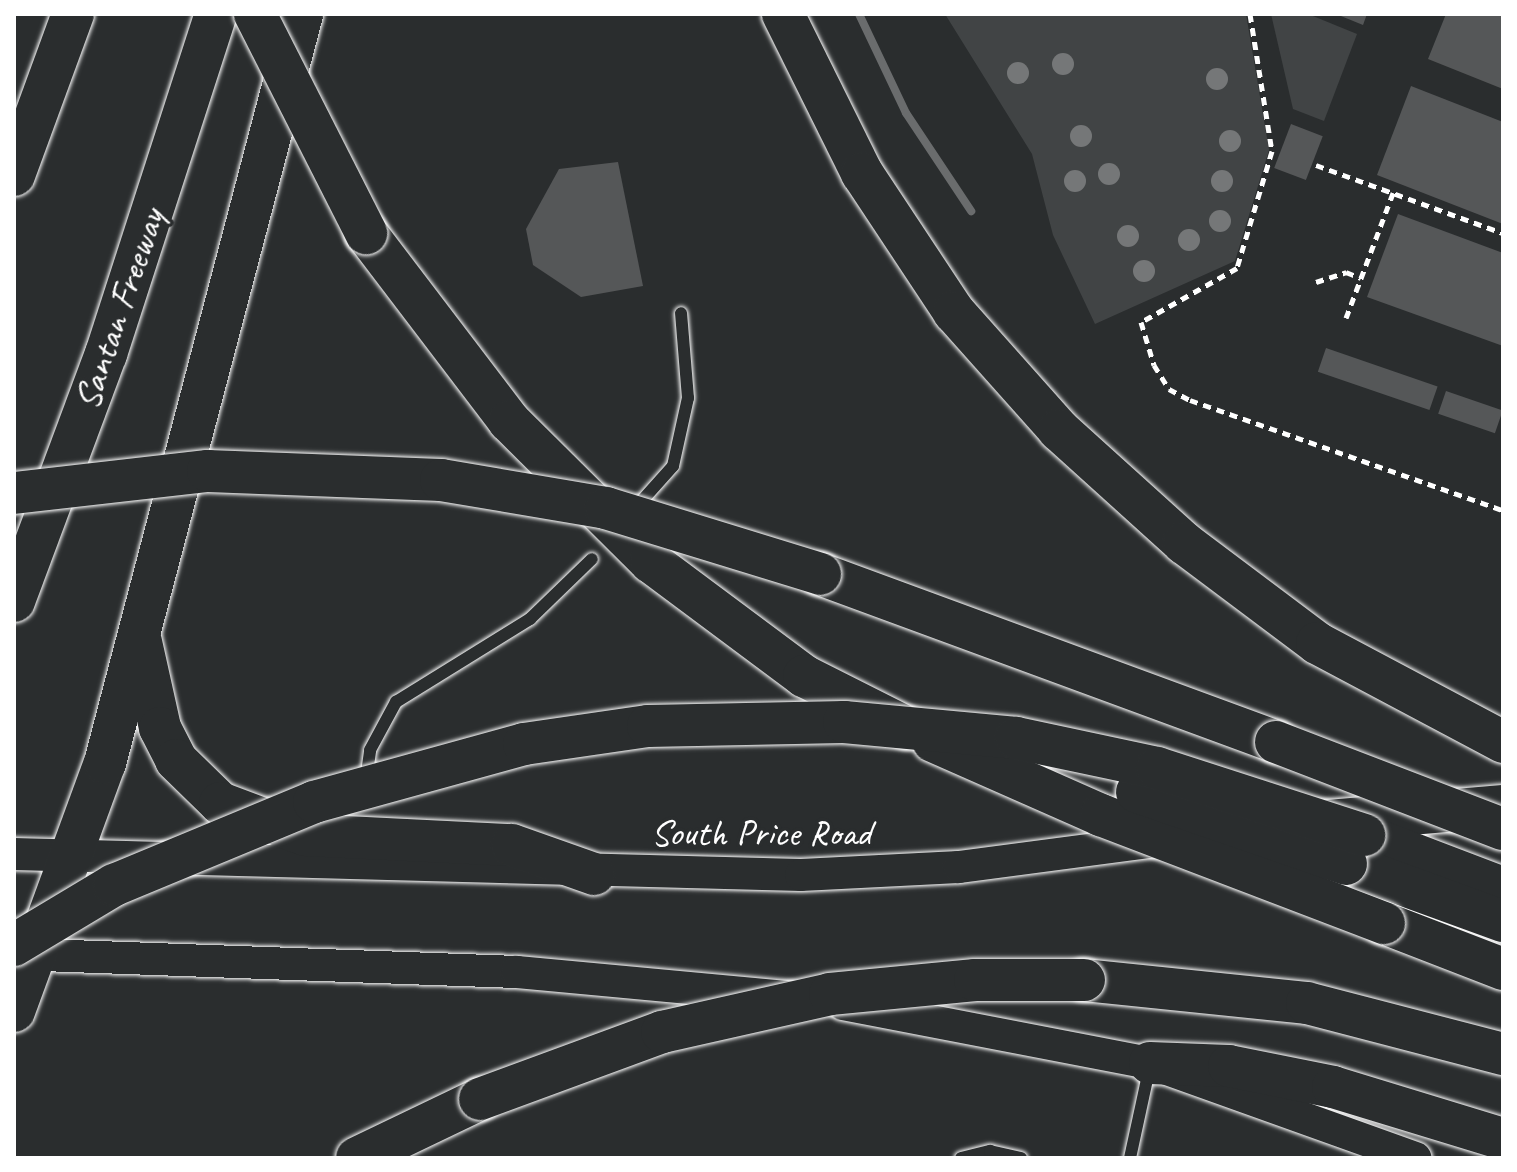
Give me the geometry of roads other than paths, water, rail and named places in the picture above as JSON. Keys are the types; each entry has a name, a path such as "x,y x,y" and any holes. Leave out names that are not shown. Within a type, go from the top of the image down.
{"highway":[{"path":"14,175 73,14"},
{"name":"Santan Freeway","path":"14,601 106,354 216,14"},
{"path":"255,14 366,233 509,421 651,562 804,676 921,735 1101,815 1503,969"},
{"path":"14,1011 20,957 73,858 139,632 302,14"},
{"path":"783,14 862,173 963,323 1113,483 1317,643 1503,742"},
{"path":"14,493 208,471 441,480 606,508 820,574 1503,829"},
{"path":"139,632 160,728 199,788 264,825 359,822 512,845 594,874"},
{"path":"20,957 185,882 367,813 537,771 652,754 906,753 1017,768 1163,798 1503,888"},
{"path":"1254,828 1503,806"},
{"path":"1355,850 1503,921"},
{"path":"357,1158 480,1099 662,1032 830,994 975,980 1084,980 1307,1003 1503,1054"},
{"path":"1150,1063 1229,1066 1333,1087 1503,1139"}],"main road":[{"name":"South Price Road","path":"15,854 594,874 916,870 1254,828 1503,785"},
{"path":"20,957 697,984 909,1013 1150,1063 1416,1158"}],"lane":[{"path":"639,504 673,466 688,398 681,313"},
{"path":"359,822 370,750 396,702 530,619 592,559"},
{"path":"1130,1158 1150,1063"},
{"path":"961,1158 990,1151 1021,1158"}],"waterway":[{"path":"859,14 906,113 971,211"}]}
